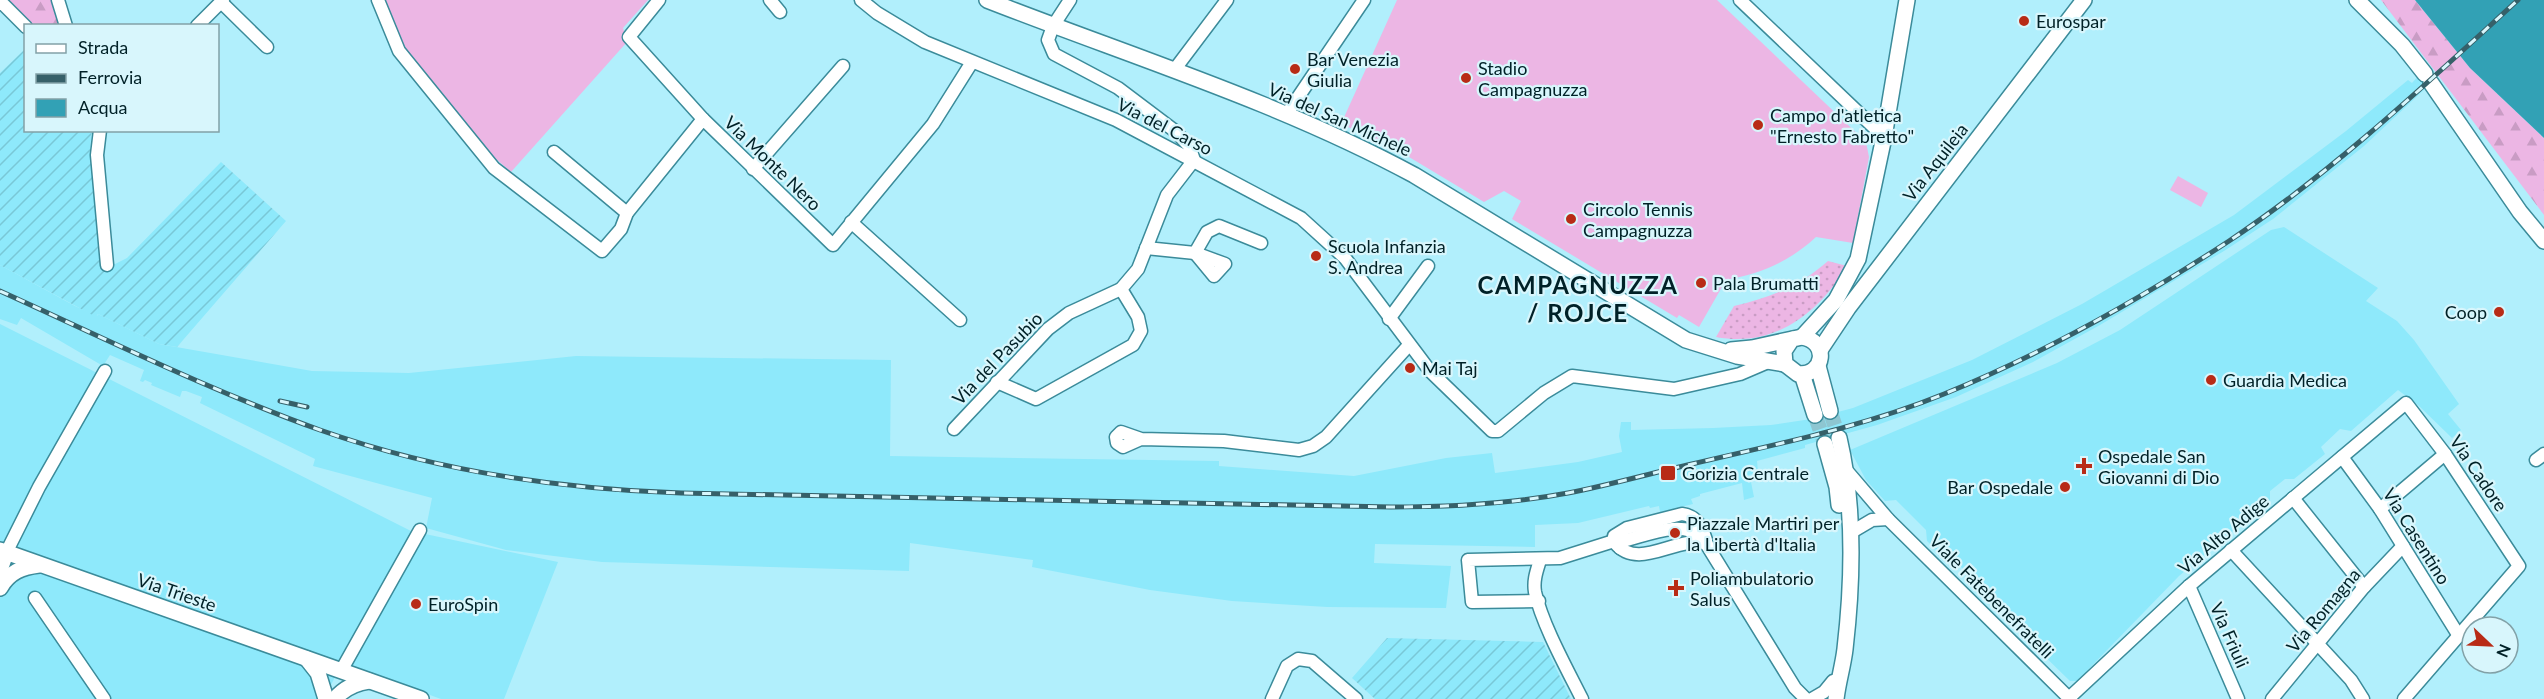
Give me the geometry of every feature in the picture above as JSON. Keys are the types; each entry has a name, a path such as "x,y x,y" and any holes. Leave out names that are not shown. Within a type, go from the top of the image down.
{"main road":[{"name":"Via del San Michele","path":"987,0 1175,69 1374,153 1686,340 1719,351 1785,364"},
{"path":"1818,366 1811,372 1802,374 1793,372 1785,364 1784,351 1836,300 1858,259 1884,137 1906,0"},
{"name":"Via Aquileia","path":"1820,350 1848,308 2084,0"},
{"path":"2357,0 2402,45 2520,212 2544,241"},
{"name":"Via del San Michele","path":"1719,351 1752,348 1797,338"},
{"path":"1797,338 1813,340 1820,350 1818,366 1830,411"},
{"path":"1802,374 1815,415"},
{"path":"1828,699 1841,627 1843,546 1832,441 1847,471 1850,533 1847,624 1836,699"},
{"path":"0,570 3,552"},
{"name":"Via Trieste","path":"3,552 421,699"},
{"path":"0,588 9,576 22,567 39,565"},
{"path":"306,658 318,673 326,699"},
{"path":"326,699 340,671"},
{"path":"335,699 355,684 369,681"}],"street":[{"path":"58,0 65,24"},
{"name":"Via Monte Nero","path":"378,0 399,51 494,168 602,251 621,229 627,213 703,119 833,245 933,124 972,62"},
{"path":"659,0 629,36 703,119"},
{"path":"770,0 780,12"},
{"name":"Via del Carso","path":"861,0 908,32 972,62 1116,120 1301,218 1345,258 1430,371 1492,431 1498,431 1544,393 1572,376 1674,389 1740,374 1768,362"},
{"path":"1070,0 1053,26 1048,40 1054,54 1118,88 1175,132 1189,146 1194,160"},
{"path":"1175,69 1226,0"},
{"path":"1286,115 1364,0"},
{"path":"1740,0 1884,137"},
{"path":"0,1 24,25"},
{"path":"199,24 222,1 267,47"},
{"path":"753,169 843,66"},
{"path":"100,132 97,155 108,265"},
{"path":"554,152 627,213"},
{"name":"Via del Pasubio","path":"954,429 1055,323 1069,313 1122,289 1138,269 1167,195 1194,160"},
{"path":"851,222 960,320"},
{"path":"1146,248 1195,253 1207,232 1219,226 1261,243"},
{"path":"1388,317 1428,266"},
{"path":"997,382 1036,399 1133,345 1141,331 1138,317 1122,289"},
{"path":"1141,439 1224,441 1299,450 1313,446 1326,437 1409,345"},
{"path":"3,552 105,370"},
{"name":"Via Cadore","path":"2406,403 2445,454 2519,566 2458,636"},
{"name":"Via Alto Adige","path":"2070,698 2188,586 2406,403"},
{"path":"2380,509 2445,454"},
{"name":"Via Casentino","path":"2342,457 2380,509 2458,636"},
{"name":"Viale Fatebenefratelli","path":"1847,471 1888,519 2070,698"},
{"path":"2293,498 2364,587"},
{"path":"1850,533 1872,520 1888,519"},
{"path":"1539,601 1472,602 1468,560 1560,558 1678,528 1688,528 1698,533 1707,544 1796,694 1806,699"},
{"path":"340,671 420,530"},
{"name":"Via Romagna","path":"2272,699 2364,587 2403,546"},
{"path":"2231,550 2350,680 2362,699"},
{"path":"1540,560 1535,575 1535,591 1553,639 1582,699"},
{"name":"Via Friuli","path":"2188,586 2238,699"},
{"path":"35,598 104,699"},
{"path":"2404,699 2458,636"},
{"path":"1272,699 1287,666 1298,659 1312,661 1356,699"},
{"path":"1812,699 1824,692 1833,681"}],"shaded area":[{"path":"24,50 24,132 92,132 90,148 102,266 115,264 127,258 221,162 286,221 177,347 159,344 98,314 96,317 0,265 0,73"},
{"path":"2419,75 2428,86 2364,146 2273,219 2224,251 2033,362 1956,397 1877,425 1757,461 1758,472 1746,476 1748,483 1751,482 1754,497 1744,500 1742,483 1700,494 1691,499 1693,504 1660,512 1659,506 1650,508 1649,506 1578,523 1535,525 1535,547 1375,544 1374,563 1451,566 1446,608 1327,607 1232,601 1150,590 1032,567 1033,560 910,543 909,571 602,562 506,550 426,528 432,498 313,466 315,459 200,403 202,397 182,391 180,397 151,385 152,383 145,380 140,381 144,370 110,355 103,366 21,318 17,325 0,319 0,265 75,306 97,316 98,314 159,344 312,371 409,373 576,356 891,360 890,456 1219,461 1219,466 1354,476 1446,458 1492,453 1495,473 1578,462 1622,452 1619,436 1621,422 1631,422 1631,430 1771,425 1811,419 1853,408 1972,360 2082,304 2234,215 2346,131 2408,80 2412,83"},
{"name":"Ospedale San Giovanni di Dio","path":"2284,227 2378,288 2366,301 2397,321 2414,340 2459,404 2448,414 2461,430 2452,438 2418,405 2398,390 2351,431 2340,429 2321,447 2325,454 2294,479 2285,479 2270,491 2270,500 2179,576 2077,681 2070,681 1989,602 1989,596 1960,566 1953,566 1927,541 1926,530 1896,500 1885,501 1866,480 1850,450 2057,363 2120,330 2271,230"},
{"path":"0,324 411,531 558,562 504,699 441,699 342,663 324,699 0,699"},
{"path":"1387,638 1543,642 1571,699 1375,699 1352,678"}],"green space":[{"path":"5,0 53,0 61,24 29,24"},
{"path":"382,0 648,0 623,28 627,42 511,172 495,158 405,49"},
{"path":"1397,0 1717,0 1866,142 1869,157 1853,243 1816,237 1785,260 1751,274 1726,280 1699,327 1679,315 1677,318 1512,219 1521,201 1504,191 1484,202 1389,145 1341,124"},
{"path":"2381,0 2415,0 2470,68 2544,138 2544,215"},
{"path":"2178,176 2208,193 2201,207 2170,190"},
{"path":"1828,261 1847,266 1822,299 1792,324 1757,337 1737,339 1716,337 1734,306 1784,290 1807,277"}],"water":[{"path":"2415,0 2544,0 2544,138 2470,68"}],"tunnel":[{"path":"1830,411 1839,438"},
{"path":"1815,415 1825,444"}],"railway":[{"path":"0,291 199,382 320,430 408,457 543,482 681,493 1391,507 1524,500 1599,486 1851,425 1913,406 2017,362 2161,283 2268,214 2306,186 2378,126 2518,0"},
{"path":"280,401 307,407"}],"place":[{"name":"Eurospar","path":"2024,21"},
{"name":"Bar Venezia Giulia","path":"1295,69"},
{"name":"Stadio Campagnuzza","path":"1466,78"},
{"name":"Campo d'atletica \"Ernesto Fabretto\"","path":"1758,125"},
{"name":"Circolo Tennis Campagnuzza","path":"1571,219"},
{"name":"Scuola Infanzia S. Andrea","path":"1316,256"},
{"name":"Pala Brumatti","path":"1701,283"},
{"name":"Coop","path":"2499,312"},
{"name":"Mai Taj","path":"1410,368"},
{"name":"Guardia Medica","path":"2211,380"},
{"name":"Ospedale San Giovanni di Dio","path":"2084,466"},
{"name":"Gorizia Centrale","path":"1668,473"},
{"name":"Bar Ospedale","path":"2065,487"},
{"name":"Piazzale Martiri per la Libertà d'Italia","path":"1675,533"},
{"name":"Poliambulatorio Salus","path":"1676,588"},
{"name":"EuroSpin","path":"416,604"}],"district":[{"name":"CAMPAGNUZZA / ROJCE","path":"1578,298"}]}
